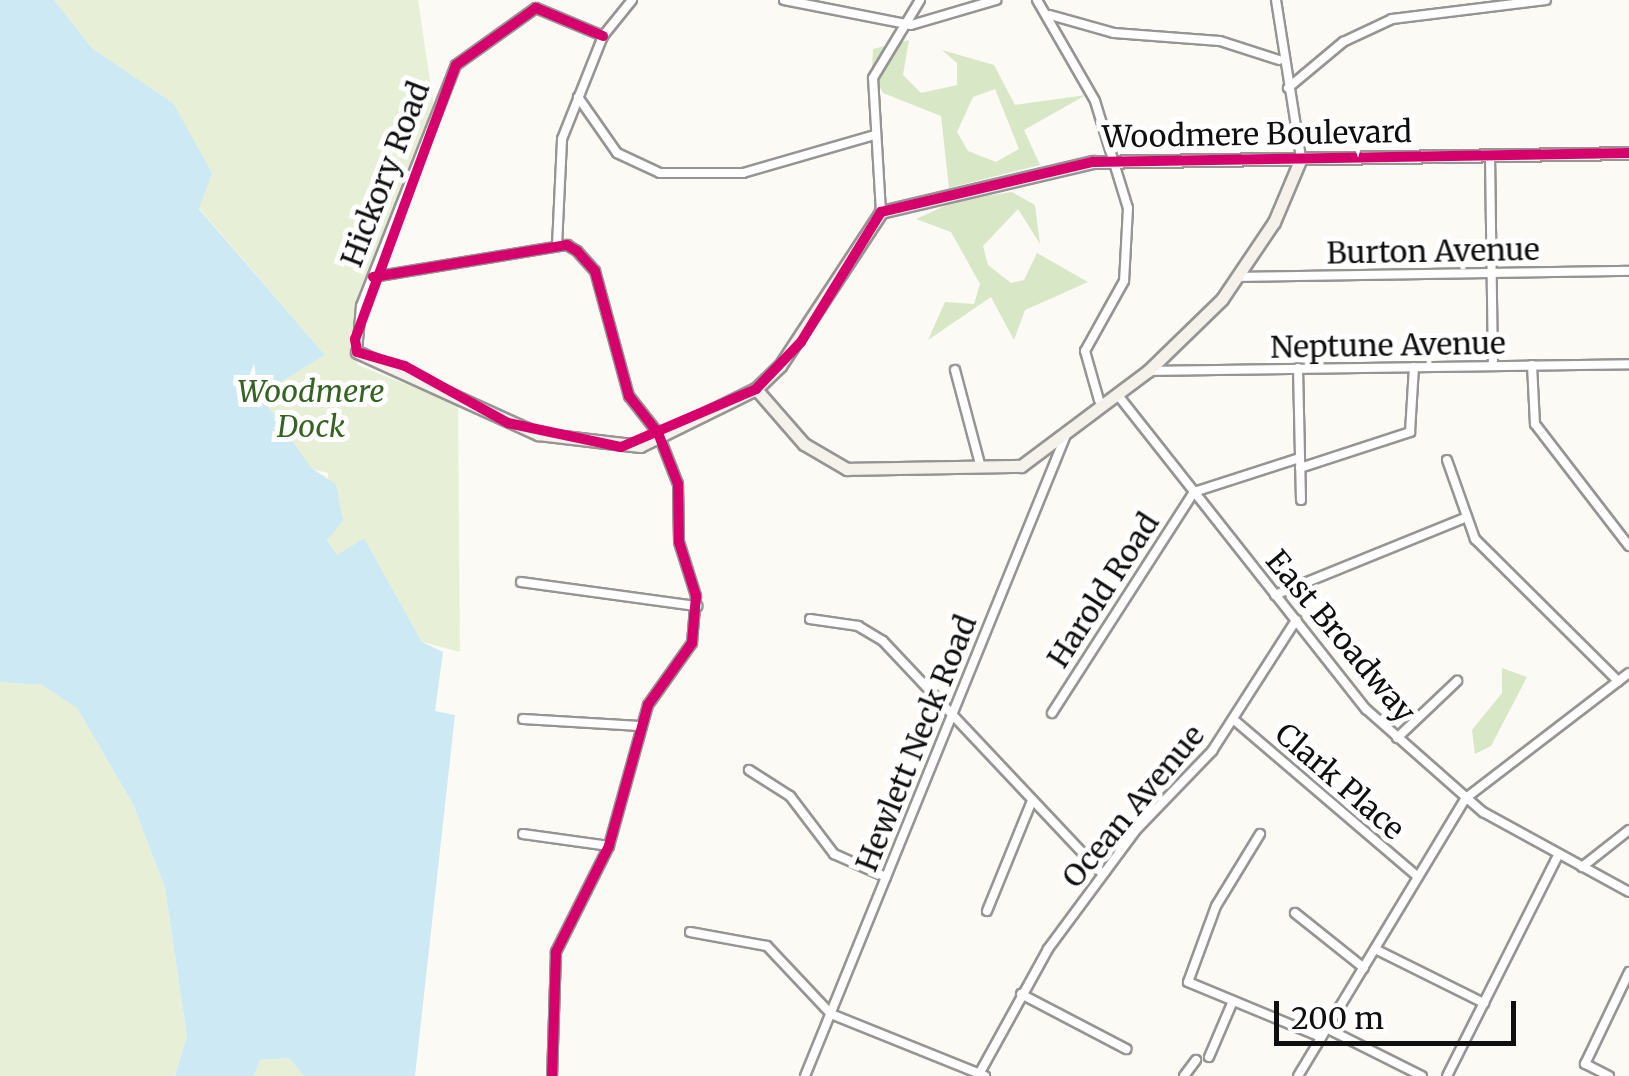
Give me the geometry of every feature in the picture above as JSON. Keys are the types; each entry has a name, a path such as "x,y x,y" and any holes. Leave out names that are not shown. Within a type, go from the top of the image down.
{"street":[{"path":"558,246 554,176 578,97 603,36 632,0"},
{"path":"784,0 912,25 996,0"},
{"path":"358,352 538,434 620,447 659,438 756,389 800,342 881,212 873,78 912,25 920,0"},
{"path":"1037,0 1050,15 1116,161 1128,254 1119,294 1086,344 1100,400"},
{"path":"756,389 804,444 846,470 982,472 1021,466 1100,400 1148,371 1238,277 1301,158 1279,60 1276,0"},
{"path":"1288,88 1343,42 1392,19 1546,0"},
{"name":"Hickory Road","path":"358,352 372,277 456,65 536,8 603,36"},
{"path":"1050,15 1114,33 1220,41 1279,60"},
{"path":"578,97 616,152 660,173 742,172 876,135"},
{"name":"Woodmere Boulevard","path":"881,212 1116,161 1629,153"},
{"path":"1490,155 1493,366"},
{"path":"372,277 558,246 595,270 629,396 659,438 678,484 678,542 697,606 688,655 655,692 640,726 609,846 556,952 552,1076"},
{"name":"Burton Avenue","path":"1238,277 1629,271"},
{"name":"Neptune Avenue","path":"1148,371 1629,364"},
{"path":"1532,365 1535,424 1629,546"},
{"path":"1194,492 1410,432 1414,366"},
{"path":"1298,368 1300,500"},
{"path":"954,370 982,472"},
{"name":"East Broadway","path":"1114,390 1296,620 1397,738 1466,798 1629,892"},
{"name":"Hewlett Neck Road","path":"804,1076 1070,427"},
{"path":"1447,460 1467,516 1508,578 1618,681"},
{"name":"Harold Road","path":"1052,712 1194,492"},
{"path":"1276,595 1467,516"},
{"path":"521,582 697,606"},
{"path":"810,619 871,632 1102,873"},
{"name":"Ocean Avenue","path":"981,1075 1022,994 1102,873 1233,718 1296,620"},
{"path":"1298,1076 1466,798 1629,673"},
{"path":"1397,738 1456,681"},
{"name":"Clark Place","path":"1233,718 1418,878"},
{"path":"523,719 640,726"},
{"path":"749,770 790,796 834,854 886,877"},
{"path":"987,911 1032,802"},
{"path":"1582,867 1629,830"},
{"path":"523,834 609,846"},
{"path":"1260,834 1216,906 1188,982 1320,1037"},
{"path":"1448,1076 1558,854"},
{"path":"1295,913 1364,968"},
{"path":"690,932 767,946 831,1014 981,1075"},
{"path":"1374,950 1484,1004"},
{"path":"1609,1076 1585,1064 1629,972"},
{"path":"1022,994 1126,1049"},
{"path":"1209,1057 1233,1001"},
{"path":"1328,1029 1422,1076"},
{"path":"1184,1076 1196,1060"}],"green space":[{"name":"Woodmere Dock","path":"54,0 418,0 435,114 351,347 358,365 458,405 460,652 422,642 364,538 336,556 327,539 328,473 311,469 268,406 271,387 325,355 199,208 173,103 92,48"},
{"path":"909,40 903,75 921,93 957,85 957,63 942,50 994,65 1015,105 1086,95 1024,130 1040,165 949,188 941,116 883,93 872,73 873,49","holes":["995,89 1019,149 996,162 968,151 957,132 973,97"]},
{"path":"1012,192 1035,205 1040,244 1018,209 983,246 988,265 1011,283 1024,280 1037,253 1088,282 1025,310 1014,340 991,297 928,340 945,302 974,304 980,284 951,232 916,219 958,200"},
{"path":"1502,668 1527,677 1491,746 1475,754 1472,730 1502,693"},
{"path":"0,682 42,685 77,708 133,804 165,888 187,1036 175,1076 0,1076"},
{"path":"289,1058 304,1076 254,1076 260,1060"}],"water":[{"path":"0,0 54,0 92,48 173,103 212,173 199,209 325,355 272,387 268,406 311,468 336,484 343,521 327,540 337,555 364,538 422,642 443,652 435,711 455,715 415,1076 304,1076 289,1058 260,1060 254,1076 175,1076 187,1036 165,888 133,804 77,708 42,685 0,682"}],"cycle path":[{"path":"603,36 536,8 456,65 355,339 357,352 405,366 508,423 621,447 756,389 801,342 881,212 1093,162 1629,153"},
{"path":"373,277 567,245 577,251 595,271 629,396 658,433 678,484 679,542 696,596 692,643 648,705 609,846 556,952 552,1076"}]}
